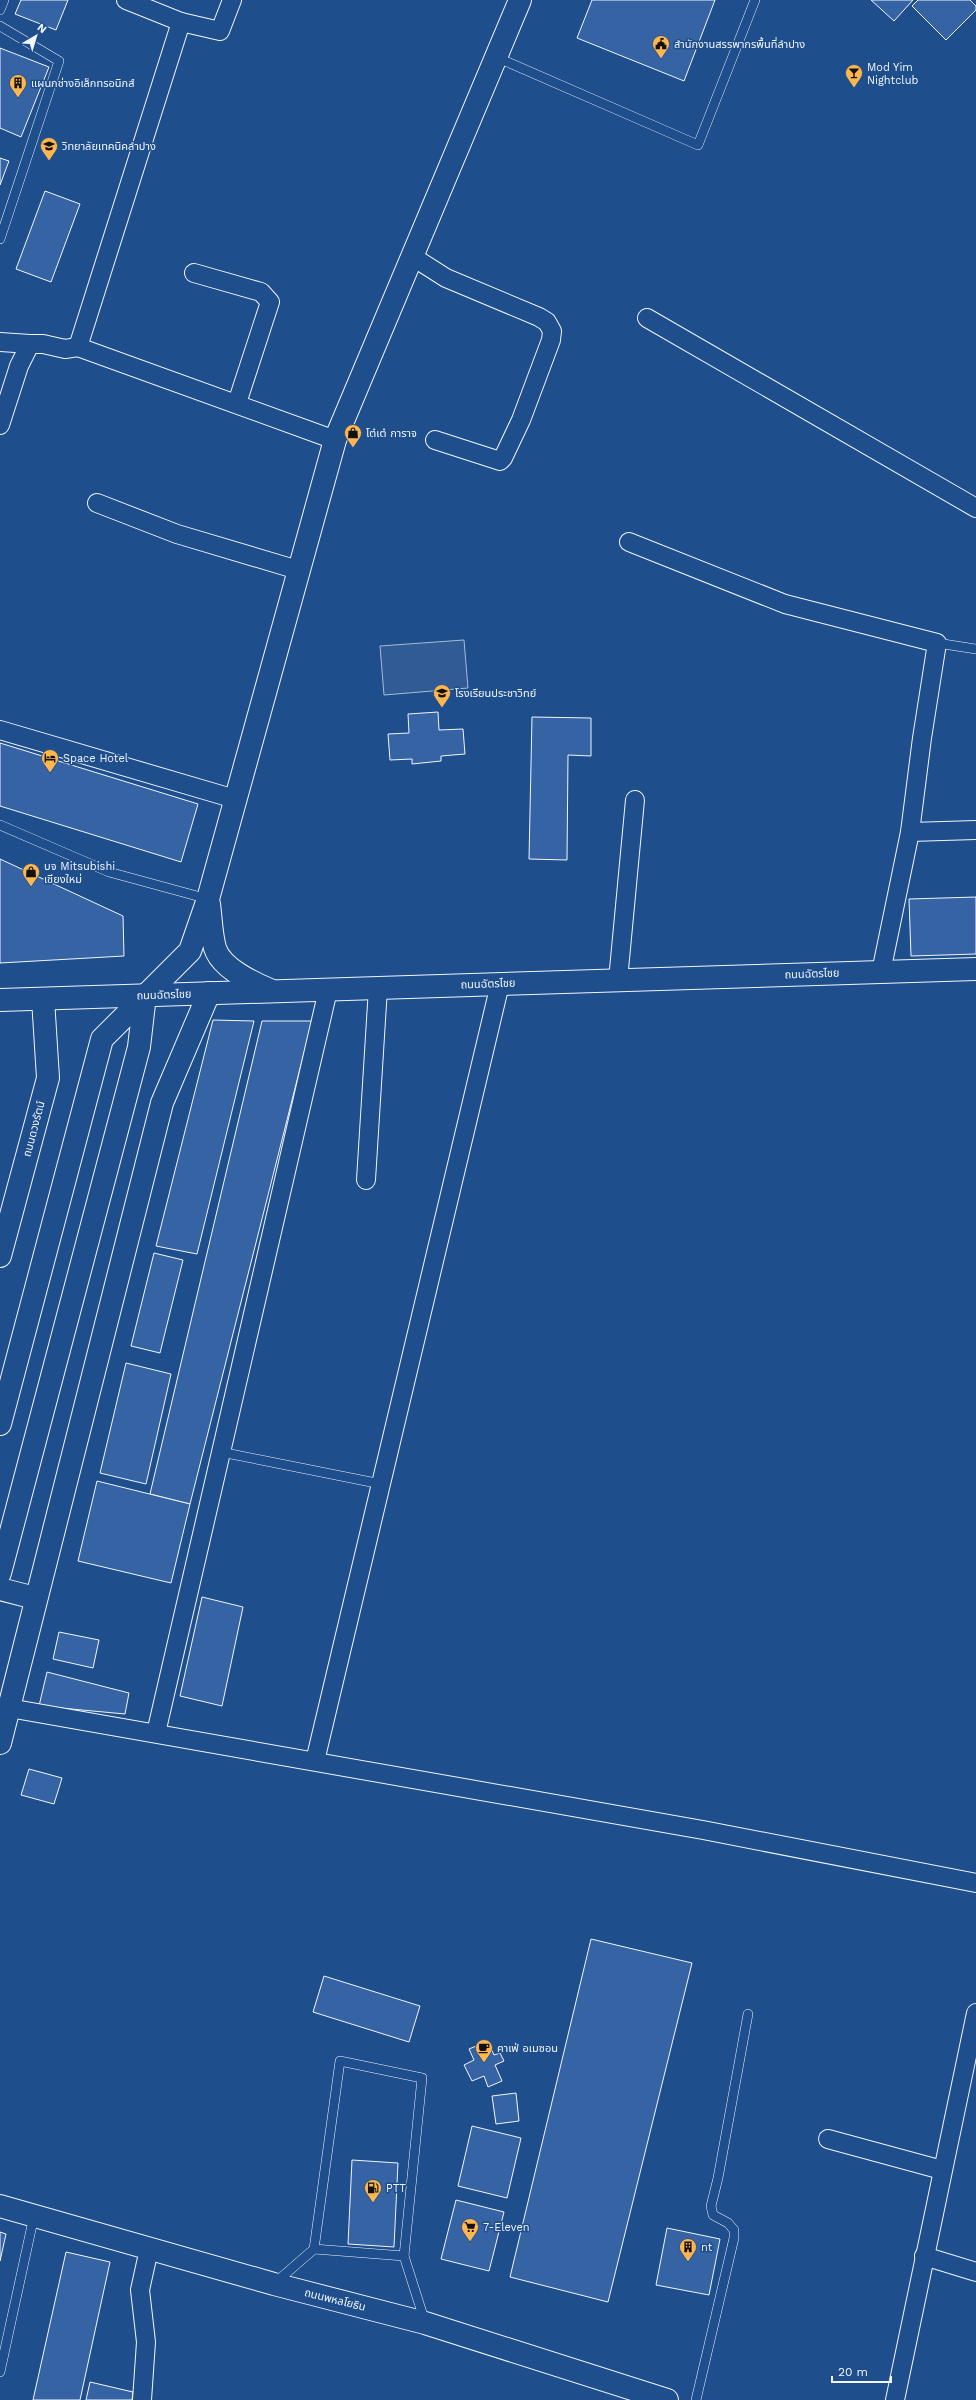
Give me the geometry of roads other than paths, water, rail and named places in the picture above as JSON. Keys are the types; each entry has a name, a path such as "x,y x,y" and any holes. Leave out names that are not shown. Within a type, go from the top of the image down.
{"main road":[{"path":"0,1424 102,1039 190,951 208,899 335,440 413,258 520,0"},
{"path":"208,899 215,949 229,967 249,981 274,992"},
{"name":"ถนนฉัตรไชย","path":"0,1000 976,969"},
{"path":"0,1743 35,1598 162,1103 209,993"},
{"path":"0,1572 139,1047 145,995"},
{"name":"ถนนดวงรัตน์","path":"0,1256 48,1078 43,999"},
{"path":"0,1589 35,1598"},
{"name":"ถนนพหลโยธิน","path":"0,2206 274,2284 425,2323 667,2400"}],"street":[{"path":"126,0 181,22 220,31 232,0"},
{"path":"78,347 181,22"},
{"path":"413,258 446,278 539,317 547,322 552,331 551,340 508,453 500,461 435,440"},
{"path":"194,273 261,292 270,302 237,403"},
{"path":"647,318 976,508"},
{"path":"0,342 43,344 65,349 78,347 237,403 335,440"},
{"path":"0,425 19,366 30,344"},
{"path":"97,504 177,534 298,570"},
{"path":"629,542 785,604 938,643 922,738 910,832 881,972"},
{"path":"0,730 236,799"},
{"path":"618,980 635,800"},
{"path":"910,832 976,830"},
{"path":"315,1761 500,984"},
{"path":"366,1180 378,988"},
{"path":"156,1733 328,990"},
{"path":"9,1708 703,1830 976,1883"},
{"path":"895,2400 976,2013"},
{"path":"828,2140 942,2170"},
{"path":"142,2400 146,2342 140,2290 149,2249"},
{"path":"924,2256 976,2272"}],"lane":[{"path":"0,10 4,0"},
{"path":"496,57 698,145 755,0"},
{"path":"0,26 59,61 0,239"},
{"path":"938,643 976,649"},
{"path":"0,826 109,872 208,899"},
{"path":"221,1452 381,1484"},
{"path":"696,2400 734,2238 734,2230 728,2224 713,2215 711,2206 718,2178 748,2014"},
{"path":"274,2284 314,2249 340,2062 422,2078 404,2256 425,2323"},
{"path":"0,2372 34,2216"},
{"path":"314,2249 404,2256"}],"place":[{"name":"สำนักงานสรรพากรพื้นที่ลำปาง","path":"661,59"},
{"name":"Mod Yim Nightclub","path":"854,88"},
{"name":"แผนกช่างอิเล็กทรอนิกส์","path":"18,98"},
{"name":"วิทยาลัยเทคนิคลำปาง","path":"49,161"},
{"name":"โต๋เต๋ การาจ","path":"353,448"},
{"name":"โรงเรียนประชาวิทย์","path":"442,708"},
{"name":"Space Hotel","path":"50,773"},
{"name":"บจ Mitsubishi เชียงใหม่","path":"31,887"},
{"name":"คาเฟ่ อเมซอน","path":"484,2063"},
{"name":"PTT","path":"373,2203"},
{"name":"7-Eleven","path":"470,2242"},
{"name":"nt","path":"688,2262"}]}
